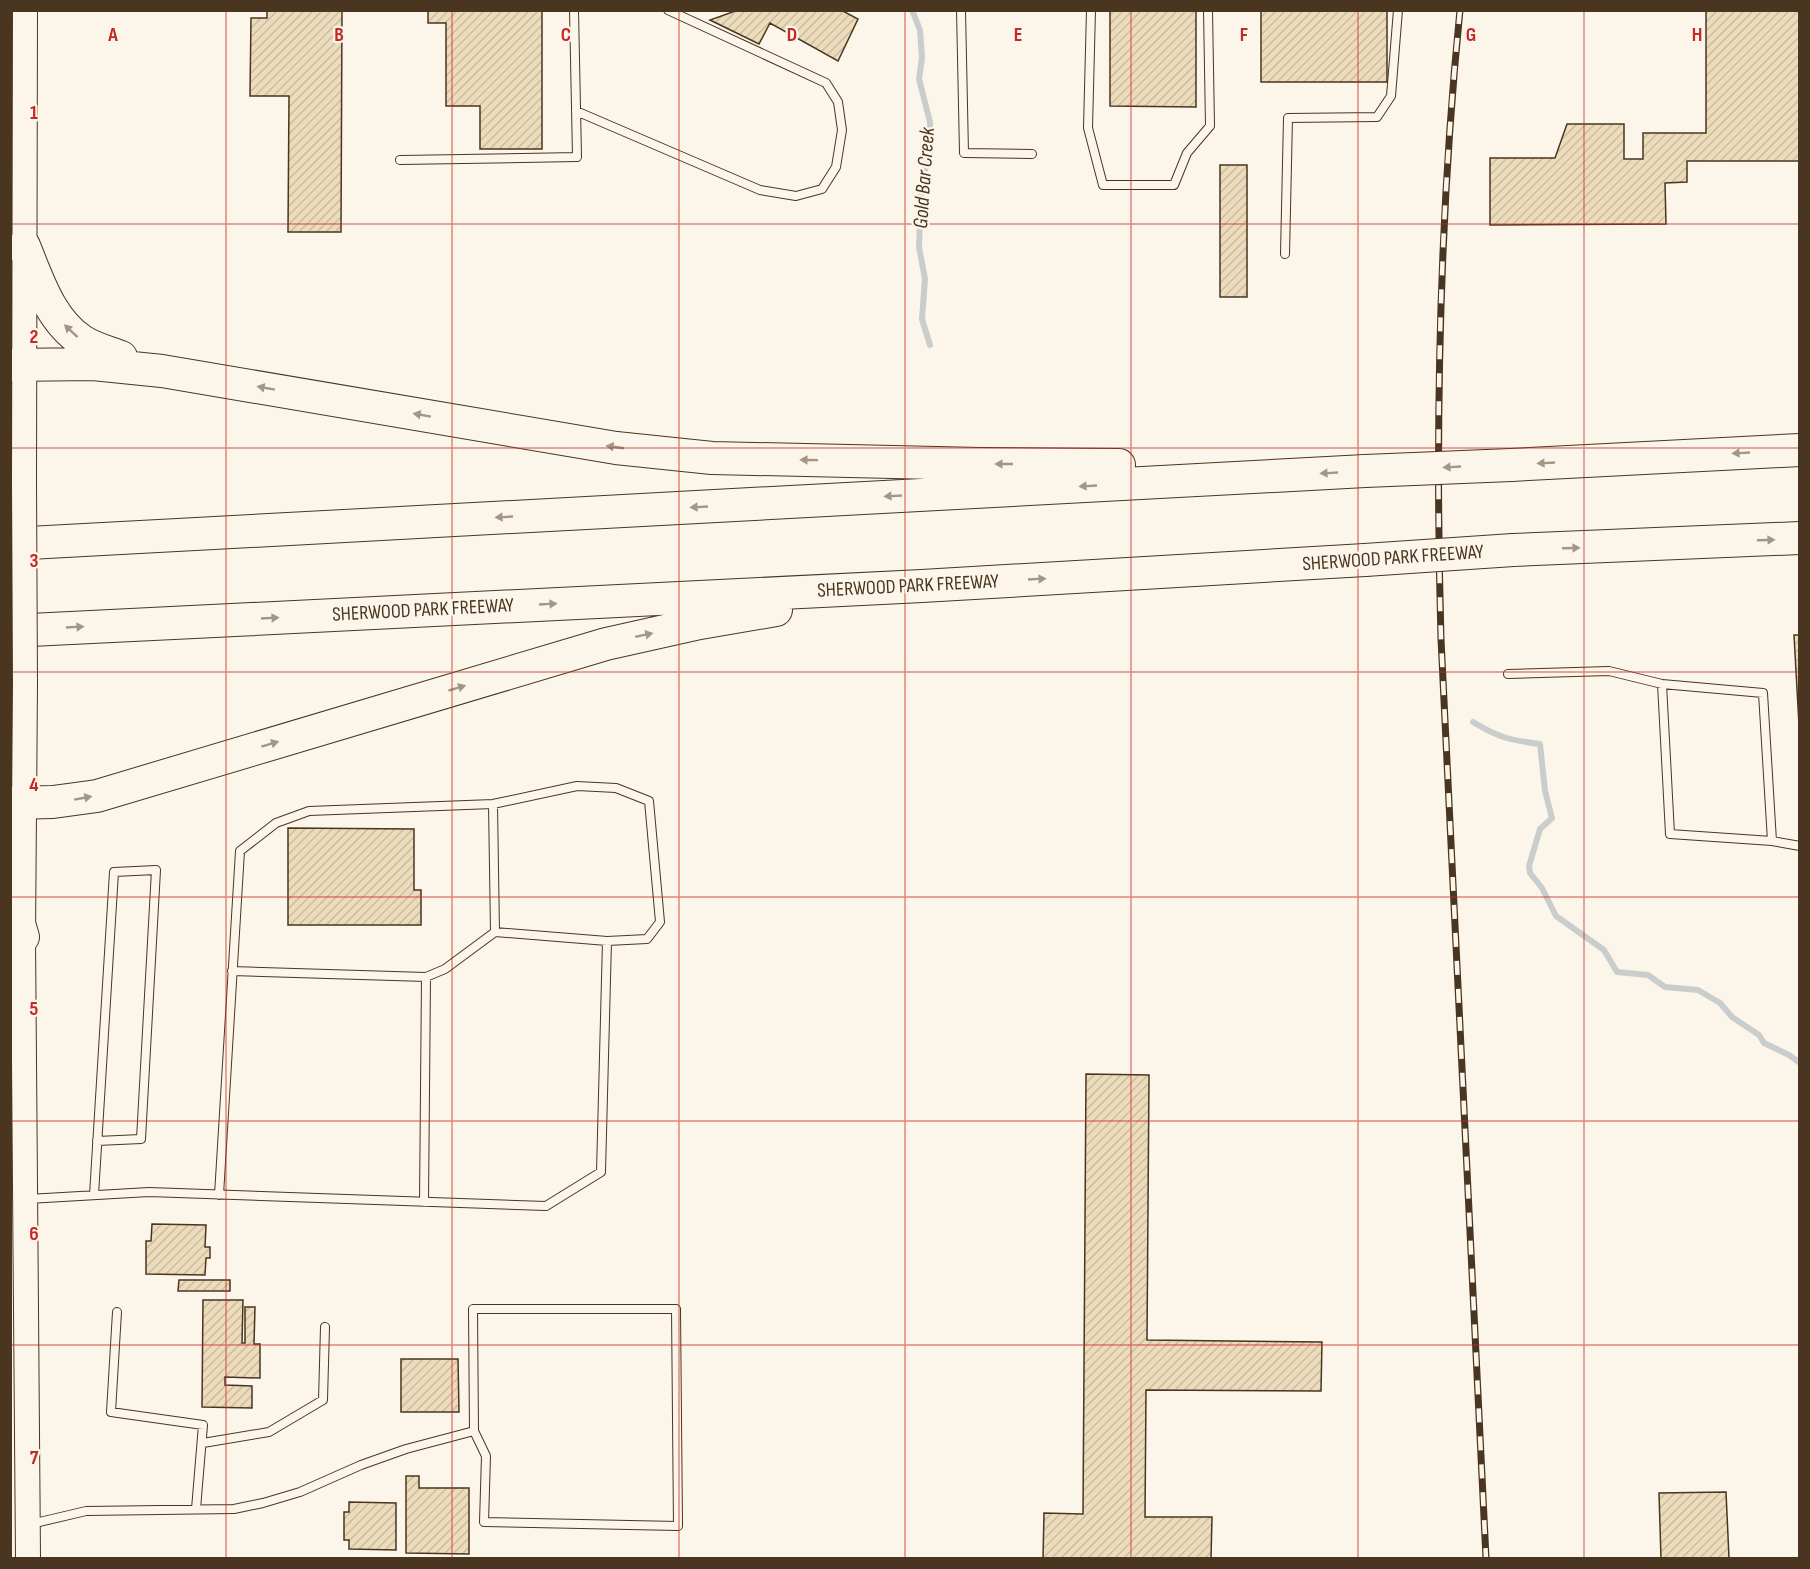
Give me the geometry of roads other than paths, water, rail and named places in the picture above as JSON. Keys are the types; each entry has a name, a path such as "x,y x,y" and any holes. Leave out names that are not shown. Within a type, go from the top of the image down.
{"highway":[{"path":"24,246 47,301 69,330 83,342 100,350 162,371"},
{"path":"17,364 93,364 162,371 616,448 712,458 1125,465 1293,475"},
{"path":"14,544 1365,471 1800,450"},
{"name":"SHERWOOD PARK FREEWAY","path":"14,630 922,586 1513,550 1800,538"},
{"path":"18,803 62,801 98,796 606,644 724,619 922,586"},
{"path":"10,893 23,937"}],"main road":[{"path":"25,10 24,246 17,364 24,482 25,684 18,803 23,937 28,1558"}],"lane":[{"path":"400,160 577,158 574,10"},
{"path":"576,111 760,190 796,196 822,189 836,167 842,130 838,102 826,83 668,10"},
{"path":"961,10 964,153 1032,154"},
{"path":"1091,10 1088,128 1103,186 1174,185 1187,153 1210,126 1208,10"},
{"path":"1285,254 1288,118 1377,117 1391,96 1398,10"},
{"path":"1508,674 1610,671 1662,684 1763,693 1772,841"},
{"path":"1662,684 1670,834 1772,841 1800,846"},
{"path":"219,1195 232,971 240,852 276,824 309,811 493,804 577,786 616,788 650,801 660,922 647,939 608,940 495,932 445,969 426,977 232,971"},
{"path":"493,804 495,932"},
{"path":"94,1195 97,1141 114,872 156,870 141,1139 97,1141"},
{"path":"25,1199 149,1192 546,1206 601,1172 608,940"},
{"path":"424,1202 426,977"},
{"path":"473,1309 676,1309 678,1526 484,1522 486,1456 474,1431 473,1309"},
{"path":"117,1312 111,1412 203,1425 196,1509"},
{"path":"203,1443 269,1432 323,1400 325,1327"},
{"path":"27,1525 86,1510 234,1509 263,1503 300,1492 361,1465 406,1449 474,1431"}],"waterway":[{"name":"Gold Bar Creek","path":"912,10 920,30 922,58 919,79 930,122 930,154 923,176 919,247 925,279 922,319 930,345"},
{"name":"Gold Bar Creek","path":"1473,722 1505,738 1540,744 1545,791 1552,818 1540,829 1529,866 1530,873 1542,888 1556,916 1604,950 1617,972 1648,975 1665,987 1698,990 1720,1003 1732,1017 1759,1035 1764,1043 1800,1063"}],"railway":[{"path":"1460,10 1447,167 1440,324 1439,560 1486,1558"}]}
